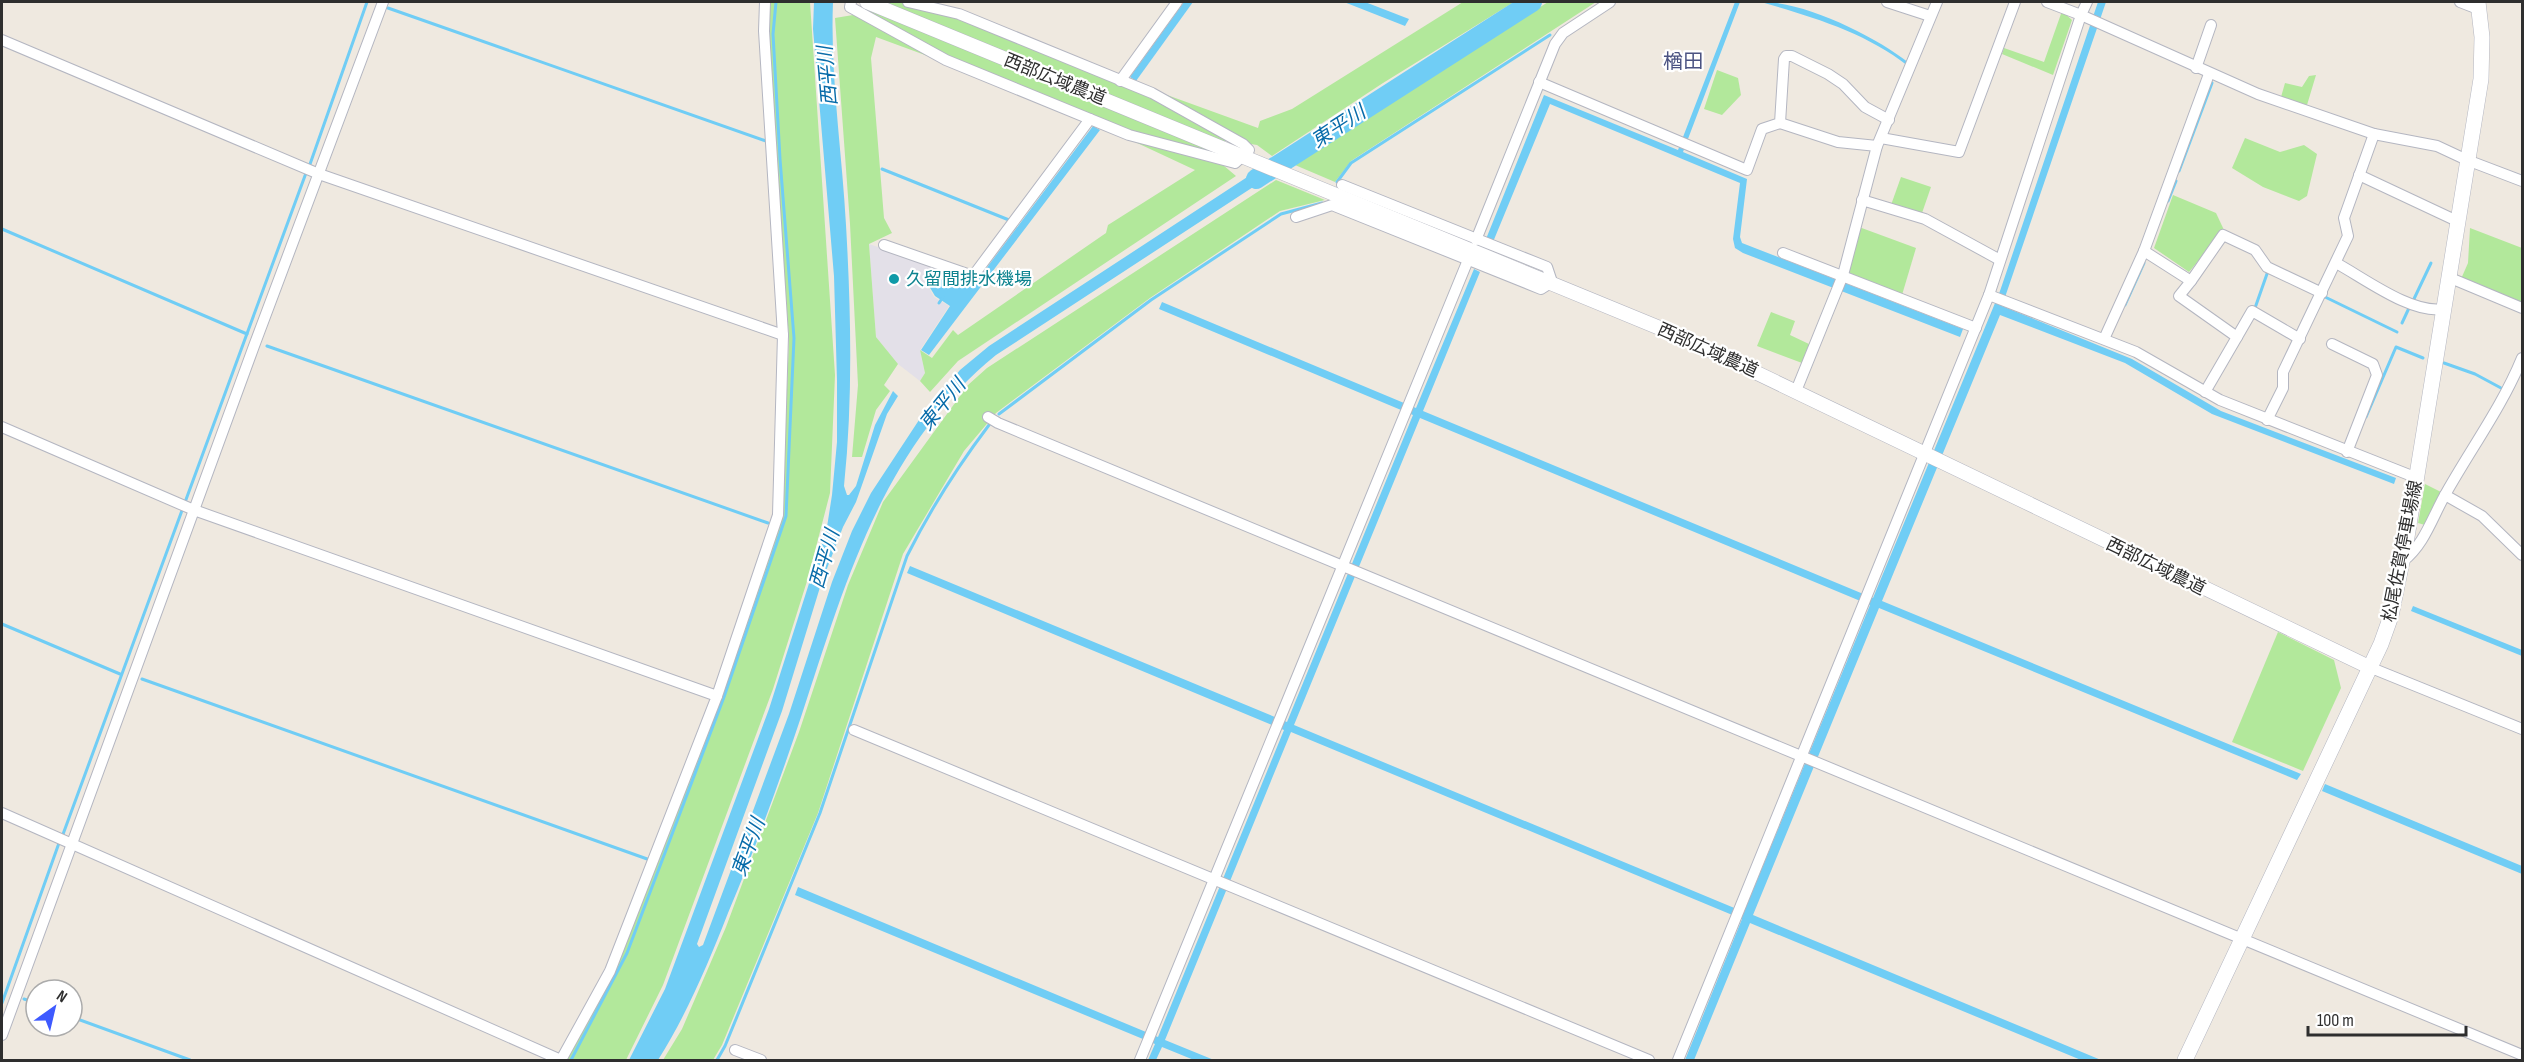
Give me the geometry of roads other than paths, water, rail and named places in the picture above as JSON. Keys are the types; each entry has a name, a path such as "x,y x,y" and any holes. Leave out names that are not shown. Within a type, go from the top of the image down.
{"main road":[{"name":"松尾佐賀停車場線","path":"2185,1060 2381,644 2391,616 2417,478 2481,79 2482,37 2478,5"}],"street":[{"path":"2,1032 383,2"},
{"path":"2,813 561,1060 610,971 717,696 778,515 783,335 764,31 765,2"},
{"path":"851,2 850,7 946,60 1129,135 1235,163 1249,150 1243,144 1152,93 959,14 908,2"},
{"name":"西部広域農道","path":"867,2 1684,338 2369,667"},
{"path":"1120,81 1177,2"},
{"path":"1476,240 1555,44 1563,33 1610,2"},
{"path":"1887,2 1930,16"},
{"path":"1796,391 1842,277 1879,142 1937,2"},
{"path":"1539,82 1747,170 1762,129 1780,123 1838,142 1879,142 1959,152 2015,2"},
{"path":"2047,2 2258,94 2374,134 2423,141 2523,181"},
{"path":"1678,1060 1991,296 2000,260 2084,17 2087,2"},
{"path":"2460,2 2478,5"},
{"path":"2196,68 2211,26"},
{"path":"2,40 319,174 783,335"},
{"path":"1780,123 1786,56 1792,56 1828,74 1843,84 1865,107 1888,120"},
{"path":"2104,339 2144,251 2209,74"},
{"path":"884,245 973,276 1090,119"},
{"path":"2267,420 2283,388 2283,372 2348,236 2344,218 2374,134"},
{"path":"2360,175 2457,221"},
{"path":"1296,217 1332,205 1541,289 1552,282 1547,267 1342,185"},
{"path":"1862,200 1925,219 2000,260"},
{"path":"2237,337 2180,296 2223,235 2255,250 2267,267 2320,294"},
{"path":"2144,251 2191,281"},
{"path":"1783,253 1976,328"},
{"path":"1140,1060 1217,881 1276,729 1346,566 1468,260"},
{"path":"2337,263 2414,306 2434,310 2443,309"},
{"path":"2448,277 2523,308"},
{"path":"1991,296 2136,352 2205,392 2267,420 2417,478"},
{"path":"2205,392 2237,337 2255,313 2300,339"},
{"path":"2332,344 2373,364 2377,375 2347,452"},
{"path":"2403,561 2417,548 2445,495 2518,377 2523,358"},
{"path":"988,417 2523,1055"},
{"path":"2,428 194,510 717,696"},
{"path":"2445,495 2482,516 2523,555"},
{"path":"2369,667 2523,729"},
{"path":"854,730 1649,1060"},
{"path":"735,1050 761,1060"}],"water":[{"name":"西平川","path":"814,2 833,2 835,85 849,290 850,388 844,486 847,495 856,486 875,425 893,391 898,396 887,414 856,502 843,527 821,584 782,711 697,944 699,947 703,945 789,714 832,582 852,531 871,493 919,420 960,370 989,346 1258,170 1270,176 996,355 957,392 924,432 896,475 872,521 852,569 766,816 696,988 658,1060 629,1060 665,989 769,709 827,527 837,442 837,381 834,276 813,29"},
{"path":"1184,2 1193,2 1136,81 1130,77"},
{"path":"1344,2 1365,2 1409,19 1405,26"},
{"path":"1735,2 1740,2 1683,152 1747,179 1740,237 1742,243 1963,329 1960,337 1743,253 1735,248 1733,239 1740,183 1550,104 1493,242 1486,239 1544,95 1678,150"},
{"path":"1761,2 1797,7 1838,22 1878,42 1909,63 1908,66 1874,44 1838,27"},
{"path":"2098,2 2106,2 2002,306 2132,359 2221,411 2396,478 2394,484 2212,414 2125,363 2000,315 1882,601 2301,774 2297,780 1879,608 1753,915 2101,1060 2081,1060 1750,923 1694,1060 1685,1060 1742,919 1291,732 1165,1040 1214,1060 1194,1060 1162,1047 1156,1060 1148,1060 1155,1044 795,895 798,887 1158,1037 1284,730 907,573 910,566 1287,722 1413,415 1159,309 1162,302 1416,408 1474,269 1480,272 1423,411 1873,598 2000,291","holes":["1420,418 1870,605 1744,912 1294,725"]},
{"path":"1093,126 1100,130 929,355 921,350 950,306 935,296 929,286 935,277 958,286 962,282 973,286"},
{"path":"2413,606 2522,650 2522,656 2411,611"},
{"path":"2325,784 2522,866 2522,874 2322,791"}],"waterway":[{"path":"309,167 367,2"},
{"path":"571,1060 627,953 724,697 786,516 794,338 773,34 776,2"},
{"name":"東平川","path":"1256,179 1532,2"},
{"path":"388,8 766,141"},
{"path":"1337,182 1351,163 1550,35"},
{"path":"2179,171 2212,83"},
{"path":"882,169 1009,220"},
{"path":"62,837 306,173"},
{"path":"2168,201 2176,181"},
{"path":"999,414 1151,300 1281,214 1322,203"},
{"path":"2,229 247,334"},
{"path":"2125,305 2144,263"},
{"path":"2413,301 2431,263"},
{"path":"2255,308 2268,271"},
{"path":"2323,296 2397,332"},
{"path":"939,303 943,297"},
{"path":"2402,323 2409,308"},
{"path":"267,346 768,523"},
{"path":"2366,417 2396,347 2423,358"},
{"path":"2444,363 2475,374 2501,388"},
{"path":"717,1060 725,1046 820,813 907,556 945,489 989,425"},
{"path":"2,624 120,674"},
{"path":"142,679 650,860"},
{"path":"2,1003 59,843"},
{"path":"84,1021 190,1060"}],"place":[{"name":"久留間排水機場","path":"894,279"}],"district":[{"name":"楢田","path":"1683,61"}]}
